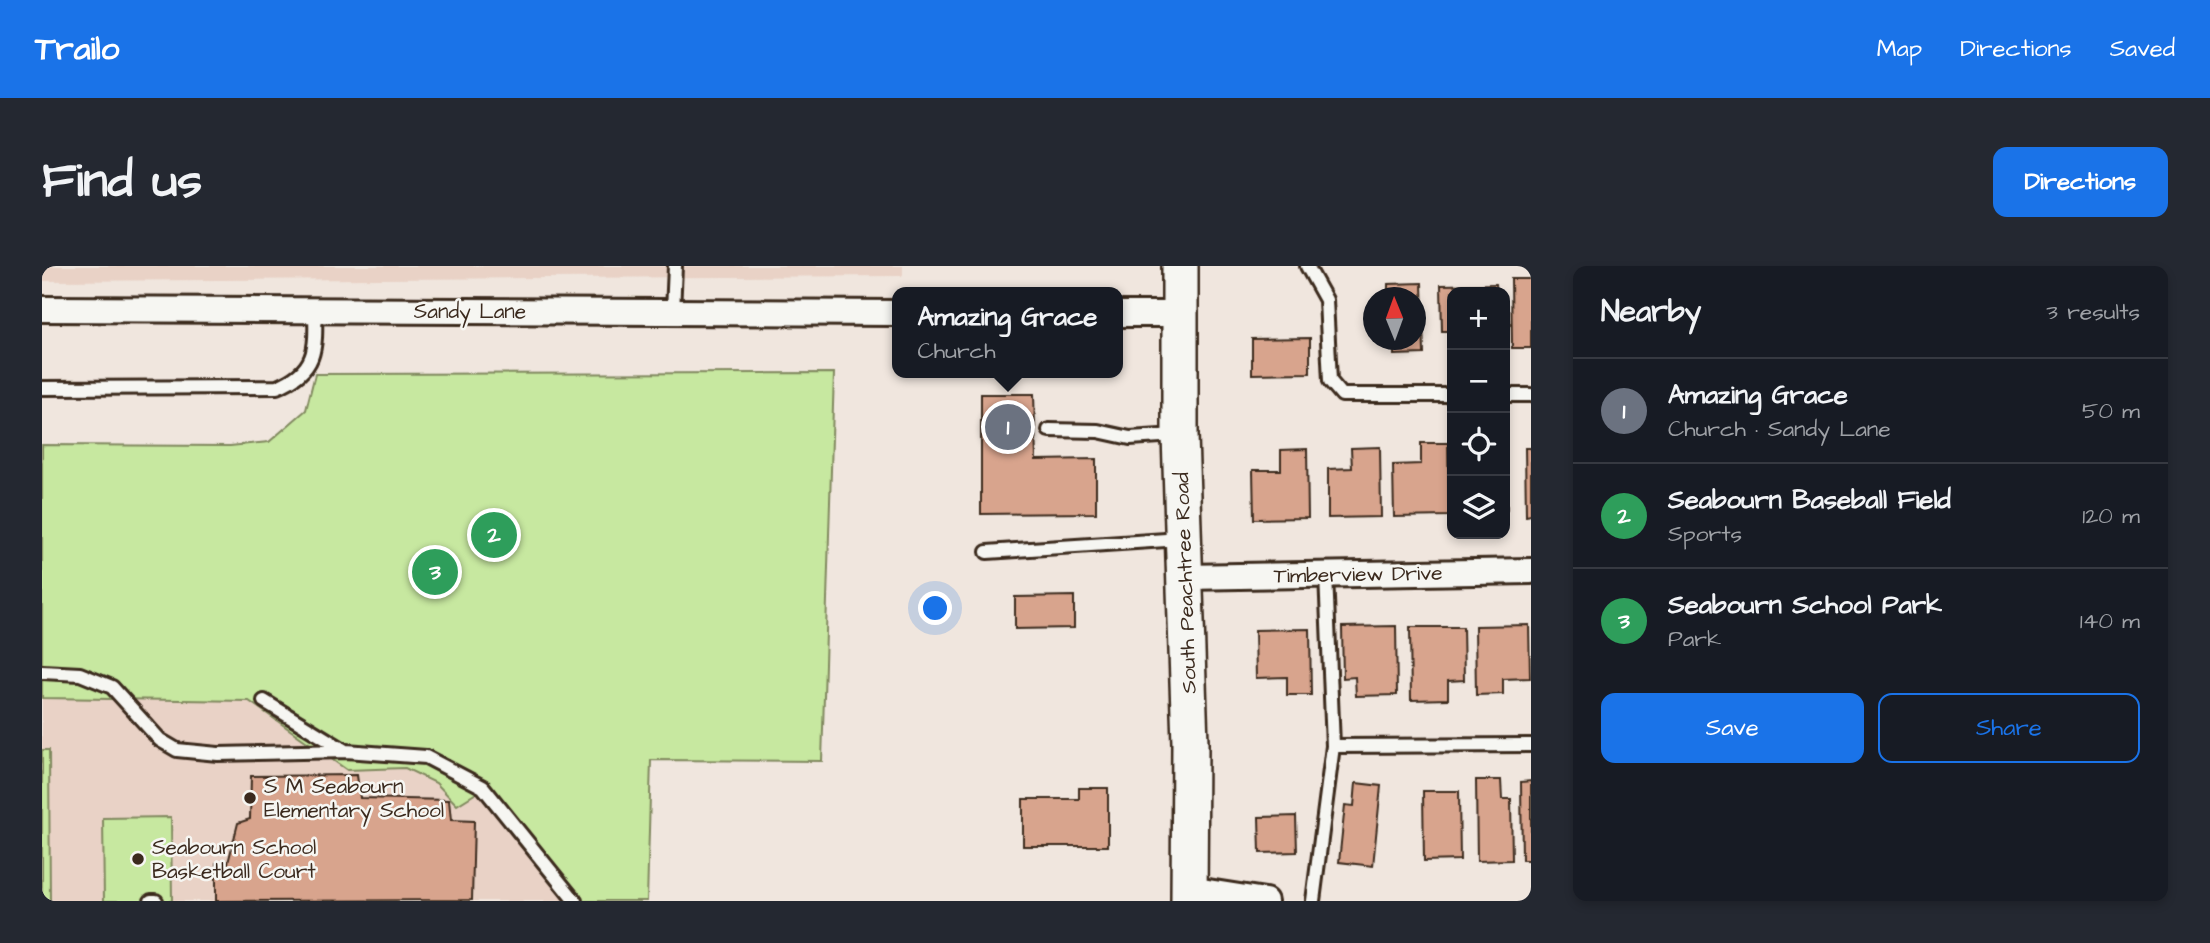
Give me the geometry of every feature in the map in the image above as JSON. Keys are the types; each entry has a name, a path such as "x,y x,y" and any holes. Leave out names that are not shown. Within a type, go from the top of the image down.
{"main road":[{"name":"South Peachtree Road","path":"1180,266 1180,435 1190,743 1189,895"}],"street":[{"name":"Sandy Lane","path":"42,309 892,313"},
{"path":"1123,314 1180,314"},
{"name":"Timberview Drive","path":"1185,578 1531,571"},
{"path":"1189,895 1265,901"}],"lane":[{"path":"673,312 675,266"},
{"path":"1307,266 1326,300 1330,381 1342,396 1447,395"},
{"path":"42,387 277,387 295,380 306,370 313,355 314,310"},
{"path":"1510,395 1531,395"},
{"path":"1049,430 1098,431 1130,439 1180,435"},
{"path":"987,552 1185,539"},
{"path":"1313,901 1333,746 1326,574"},
{"path":"42,672 80,674 112,687 160,740 177,750 218,754 345,751 426,757 483,787 575,901"},
{"path":"264,701 345,751"},
{"path":"1333,746 1531,745"}],"shaded area":[{"path":"42,266 903,266 903,276 42,281"},
{"name":"S M Seabourn Elementary School","path":"42,698 249,701 347,770 405,768 436,783 457,805 478,791 567,901 50,901 49,751 42,750"}],"green space":[{"path":"834,373 822,761 651,760 647,901 567,901 478,792 457,805 436,783 405,768 347,770 249,701 42,698 42,445 230,446 269,442 306,410 315,374"},
{"path":"42,750 49,750 50,901 42,901"},
{"name":"Seabourn School Basketball Court","path":"171,817 172,901 104,901 103,818"}],"building":[{"path":"1511,279 1531,279 1531,348 1512,348"},
{"path":"1422,283 1422,287 1388,287 1388,284"},
{"path":"1496,284 1496,287 1447,287 1447,331 1442,331 1441,285"},
{"path":"1310,338 1310,373 1252,374 1252,339"},
{"path":"1394,350 1424,350 1424,354 1394,355"},
{"path":"981,394 1034,394 1036,460 1096,459 1096,513 981,514"},
{"path":"1421,443 1447,443 1447,516 1394,517 1393,465 1421,464"},
{"path":"1380,447 1381,517 1328,518 1328,469 1352,468 1351,448"},
{"path":"1525,448 1531,448 1531,515 1526,516"},
{"path":"1307,449 1308,518 1254,519 1253,470 1281,470 1281,450"},
{"path":"1074,596 1074,628 1015,629 1015,597"},
{"path":"1529,625 1530,678 1503,679 1503,694 1476,695 1475,626"},
{"path":"1396,626 1397,695 1356,696 1355,677 1343,678 1342,627"},
{"path":"1410,627 1463,627 1464,680 1448,681 1448,699 1411,700"},
{"path":"1310,629 1311,695 1287,695 1287,677 1256,678 1255,630"},
{"path":"357,775 360,798 449,800 451,820 474,821 472,900 216,901 216,863 228,863 238,823 250,819 251,776"},
{"path":"1476,780 1501,780 1502,799 1511,799 1512,860 1477,861"},
{"path":"1531,781 1531,860 1522,860 1521,782"},
{"path":"1356,783 1381,786 1373,866 1339,862 1345,805 1354,806"},
{"path":"1079,788 1108,788 1108,846 1023,846 1023,799 1079,799"},
{"path":"1423,791 1459,791 1460,860 1424,861"},
{"path":"1296,816 1297,852 1260,853 1259,817"}],"place":[{"name":"Amazing Grace","path":"1008,427"},
{"name":"Seabourn Baseball Field","path":"494,535"},
{"name":"Seabourn School Park","path":"435,572"},
{"name":"S M Seabourn Elementary School","path":"250,798"},
{"name":"Seabourn School Basketball Court","path":"138,859"}]}
